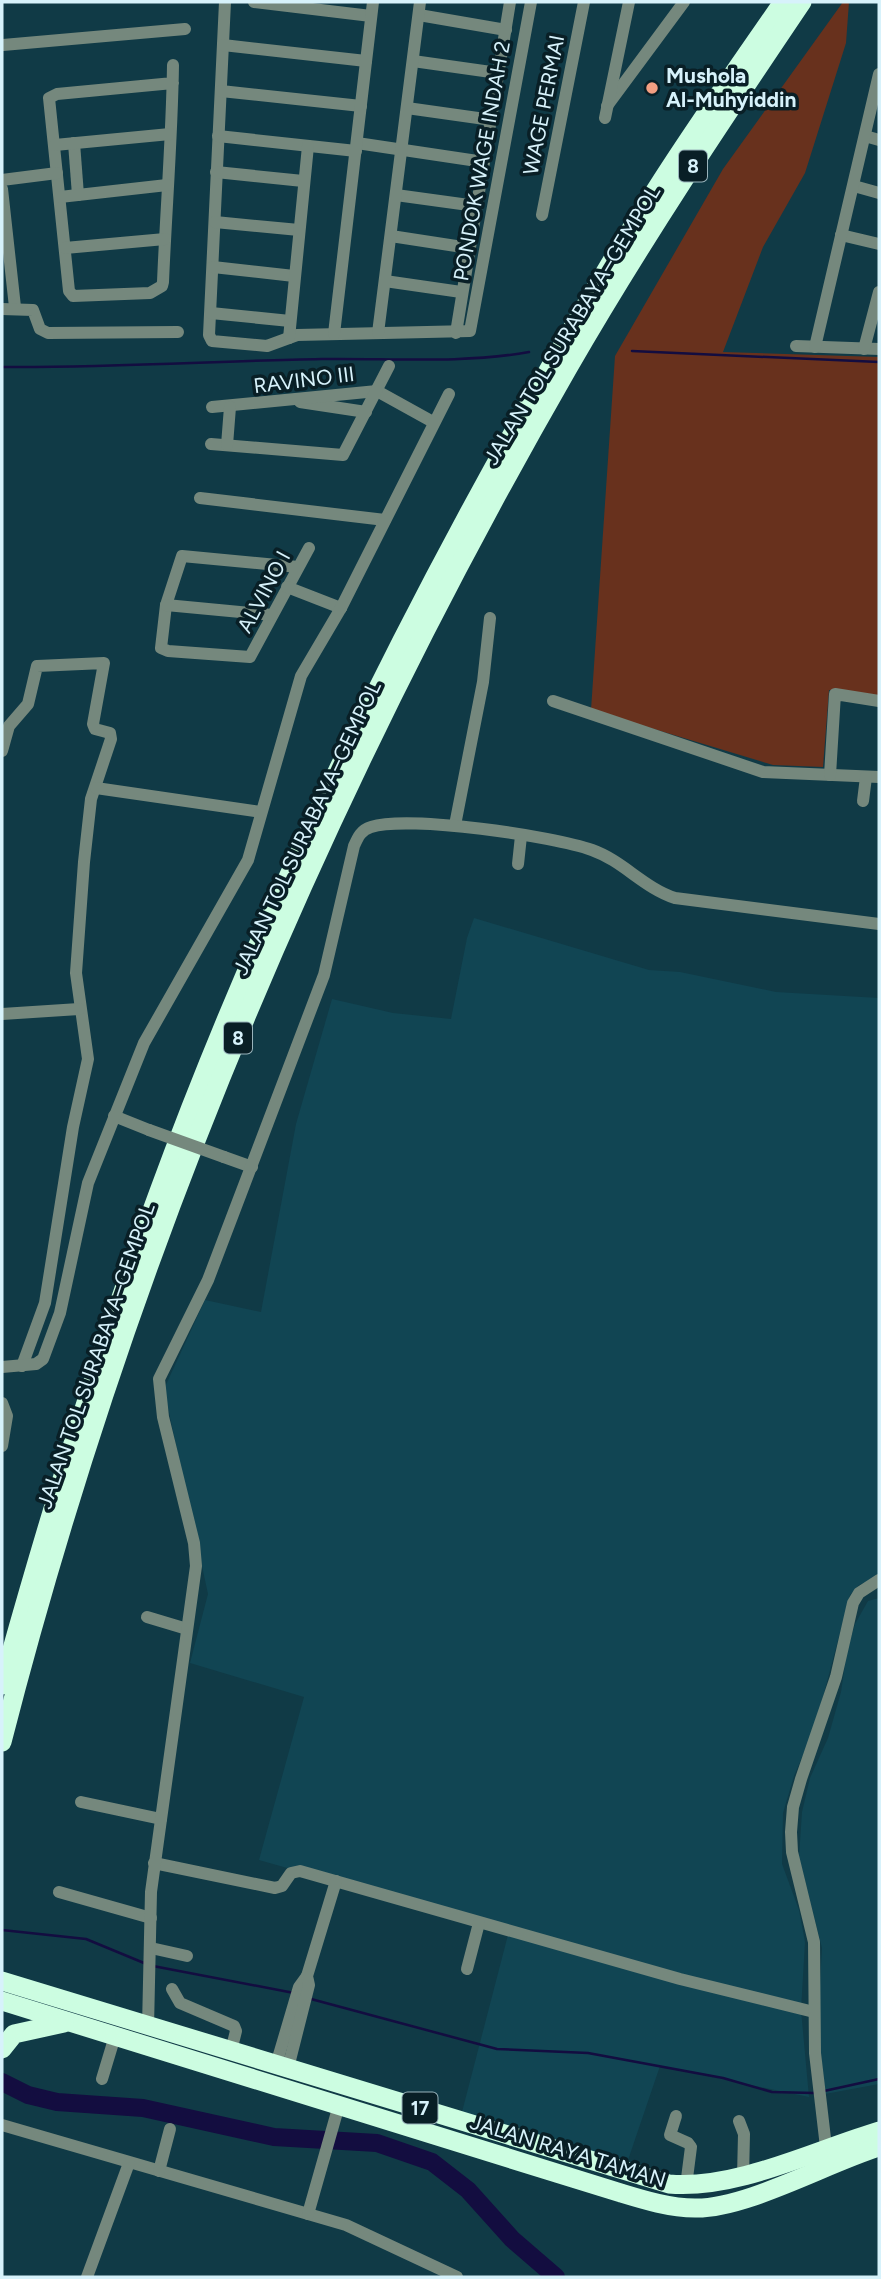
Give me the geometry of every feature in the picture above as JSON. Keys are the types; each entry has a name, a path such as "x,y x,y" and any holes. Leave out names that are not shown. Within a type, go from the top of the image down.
{"highway":[{"name":"JALAN TOL SURABAYA–GEMPOL","path":"2,1685 42,1539 97,1364 154,1203 226,1020 299,852 378,686 444,558 570,331 657,187 783,2"},
{"name":"JALAN TOL SURABAYA–GEMPOL","path":"2,1742 55,1551 149,1264 213,1097 333,819 411,658 566,371 698,157 802,2"},
{"name":"JALAN RAYA TAMAN","path":"2,1981 652,2181 686,2186 712,2185 879,2131"},
{"name":"JALAN RAYA TAMAN","path":"2,2001 338,2109 647,2200 695,2208 741,2200 879,2147"},
{"path":"2,2049 14,2034 31,2028 72,2022"}],"street":[{"path":"225,2 209,335 212,341 267,346 289,338 334,334 456,333 510,2"},
{"path":"254,2 371,16"},
{"path":"334,334 373,2"},
{"name":"PONDOK WAGE INDAH 2","path":"456,333 468,332 472,327 531,2"},
{"name":"WAGE PERMAI","path":"542,215 584,2"},
{"path":"630,4 606,112 684,2"},
{"path":"378,333 420,8 506,30"},
{"path":"2,49 185,29"},
{"path":"223,45 366,61"},
{"path":"413,61 498,74"},
{"path":"173,65 173,83 162,286 150,293 73,296 69,291 55,145 48,104 53,96 173,83"},
{"path":"815,346 879,74"},
{"path":"221,91 361,106"},
{"path":"407,108 492,120"},
{"path":"55,145 170,134"},
{"path":"218,135 308,146 402,150 484,162"},
{"path":"865,136 879,140"},
{"path":"74,143 78,195"},
{"path":"289,338 308,146"},
{"path":"216,172 303,181"},
{"path":"2,180 57,173"},
{"path":"60,197 167,185"},
{"path":"854,186 879,192"},
{"path":"2,189 8,308 33,310 40,329 48,333 178,332"},
{"path":"396,195 476,206"},
{"path":"215,222 299,230"},
{"path":"842,235 879,244"},
{"path":"391,236 469,248"},
{"path":"65,248 165,239"},
{"path":"213,267 294,276"},
{"path":"385,281 461,292"},
{"path":"864,349 879,292"},
{"path":"211,313 290,321"},
{"path":"796,346 879,349"},
{"path":"211,444 338,457 346,453 389,366"},
{"name":"RAVINO III","path":"212,407 230,408 377,391 433,422"},
{"path":"2,1367 40,1363 48,1348 67,1286 88,1182 144,1042 243,870 255,844 261,812 278,763 301,676 341,608 449,394"},
{"path":"291,400 366,412"},
{"path":"227,445 230,408"},
{"path":"201,498 385,520"},
{"name":"ALVINO I","path":"166,606 160,643 163,650 242,659 253,655 309,548"},
{"path":"272,615 166,606 181,558 185,556 298,567"},
{"path":"287,587 341,608"},
{"path":"455,825 483,682 490,618"},
{"path":"2,751 9,726 28,705 37,666 104,663 93,724 112,737 91,799 83,862 76,973 88,1059 73,1127 45,1303 22,1366"},
{"path":"830,775 835,694 879,701"},
{"path":"553,701 763,772 872,777 863,802"},
{"path":"96,788 261,812"},
{"path":"148,2027 154,1863 196,1555 163,1417 159,1378 208,1280 324,975 354,846 360,833 369,827 411,821 521,836 589,849 622,865 656,890 675,898 879,923"},
{"path":"518,864 521,836"},
{"path":"2,1014 79,1009"},
{"path":"114,1116 252,1167"},
{"path":"2,1403 7,1416 2,1446"},
{"path":"826,2147 818,2083 814,1942 792,1852 793,1807 836,1677 853,1603 859,1593 879,1580"},
{"path":"147,1617 187,1629"},
{"path":"81,1802 161,1819"},
{"path":"154,1863 275,1888 282,1886 295,1871 814,2012"},
{"path":"282,2066 336,1881"},
{"path":"59,1892 151,1918"},
{"path":"467,1969 479,1923"},
{"path":"151,1953 187,1956"},
{"path":"172,1989 180,2003 234,2026 236,2031 232,2051"},
{"path":"102,2079 115,2036"},
{"path":"308,2214 338,2109"},
{"path":"676,2116 670,2135 691,2147 686,2186"},
{"path":"739,2121 744,2134 743,2177"},
{"path":"2,2125 346,2225 457,2277"},
{"path":"159,2171 170,2129"},
{"path":"87,2277 129,2163"}],"shaded area":[{"path":"843,2 849,2 846,43 805,173 763,247 723,352 879,357 879,698 829,690 823,767 773,765 591,710 615,356 723,169"},
{"path":"474,918 649,970 680,972 776,992 879,998 879,1576 859,1585 850,1595 815,1727 794,1776 783,1813 782,1864 799,1910 805,1942 801,2010 809,2097 660,2066 627,2163 462,2112 509,1931 259,1860 304,1697 190,1663 208,1594 164,1389 205,1300 261,1312 296,1124 332,999 393,1013 451,1019 467,938"},
{"path":"879,1598 879,2084 825,2094 818,2022 822,1948 799,1857 802,1812 810,1778 828,1738 841,1692 847,1651 855,1624 868,1601"}],"waterway":[{"path":"632,351 879,362"},
{"path":"2,367 322,359 452,359 529,352"},
{"path":"2,1930 86,1939 144,1963"},
{"path":"153,1966 294,1993"},
{"path":"311,1999 497,2049 588,2053 723,2078 772,2092 814,2093"},
{"path":"824,2091 879,2079"},
{"path":"2,2082 28,2095 57,2102 143,2108 274,2137 377,2143 432,2162 468,2190 512,2239 556,2277"}],"place":[{"name":"Mushola Al-Muhyiddin","path":"652,88"}]}
